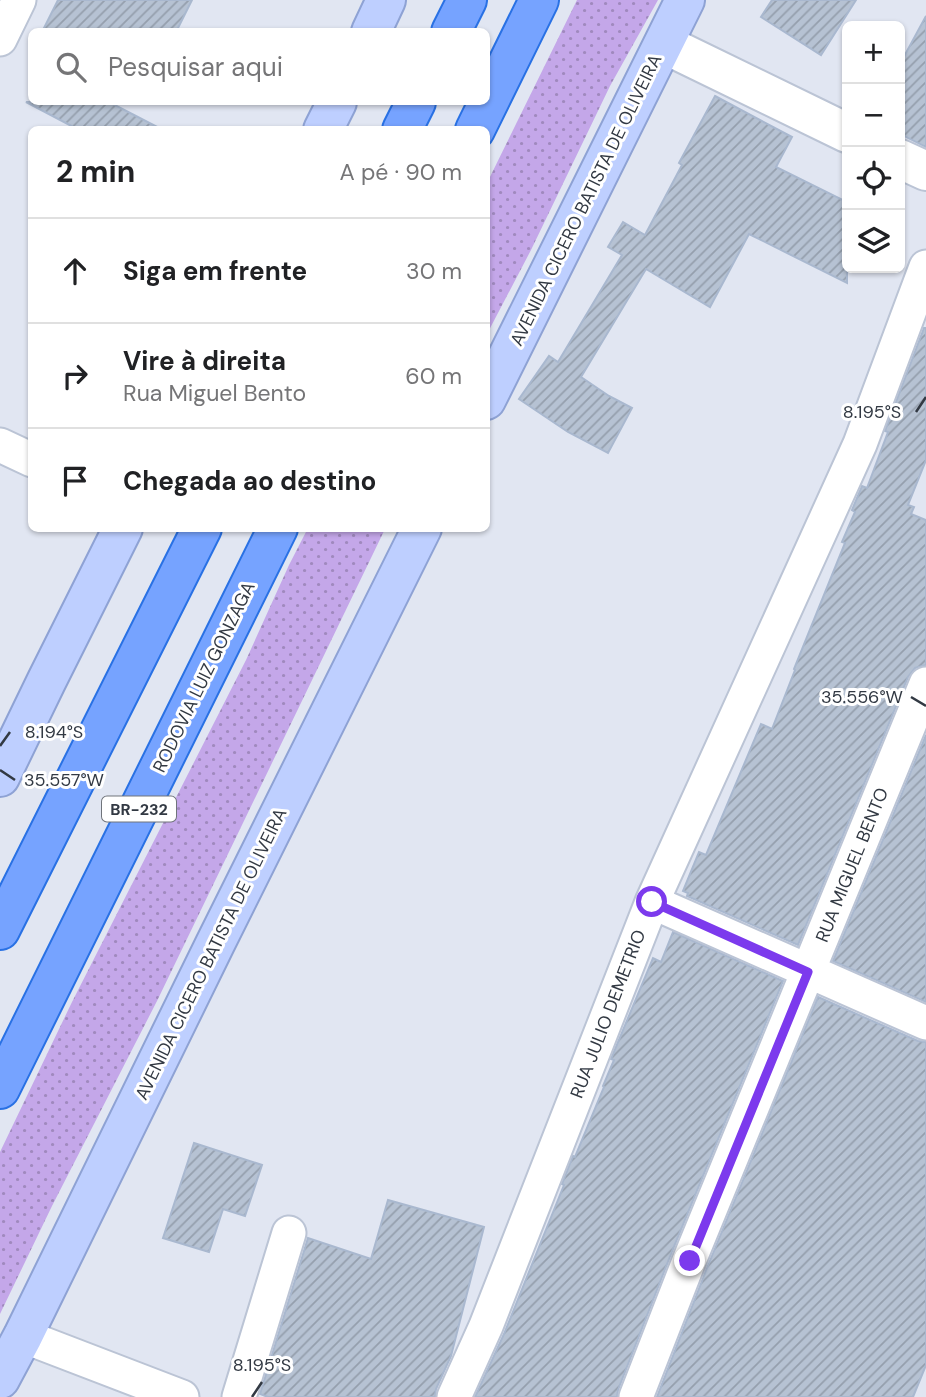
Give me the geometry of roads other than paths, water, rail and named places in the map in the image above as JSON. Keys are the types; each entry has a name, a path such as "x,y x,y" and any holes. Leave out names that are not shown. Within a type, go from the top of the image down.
{"highway":[{"path":"453,28 467,0"},
{"path":"490,100 539,0"},
{"path":"404,126 414,105"},
{"path":"477,126 487,105"},
{"path":"0,930 200,532"},
{"name":"RODOVIA LUIZ GONZAGA","path":"0,1088 276,532"}],"main road":[{"path":"373,28 386,0"},
{"name":"AVENIDA CICERO BATISTA DE OLIVEIRA","path":"490,392 685,0"},
{"path":"325,126 336,105"},
{"path":"0,777 121,532"},
{"name":"AVENIDA CICERO BATISTA DE OLIVEIRA","path":"0,1379 420,532"}],"street":[{"path":"0,39 19,0"},
{"path":"664,44 842,131"},
{"path":"905,161 926,171"},
{"name":"RUA JULIO DEMETRIO","path":"454,1397 486,1326 652,902 860,444 926,267"},
{"path":"0,444 28,458"},
{"name":"RUA MIGUEL BENTO","path":"636,1397 926,684"},
{"path":"652,902 926,1023"},
{"path":"239,1397 289,1233"},
{"path":"23,1336 182,1397"}]}
